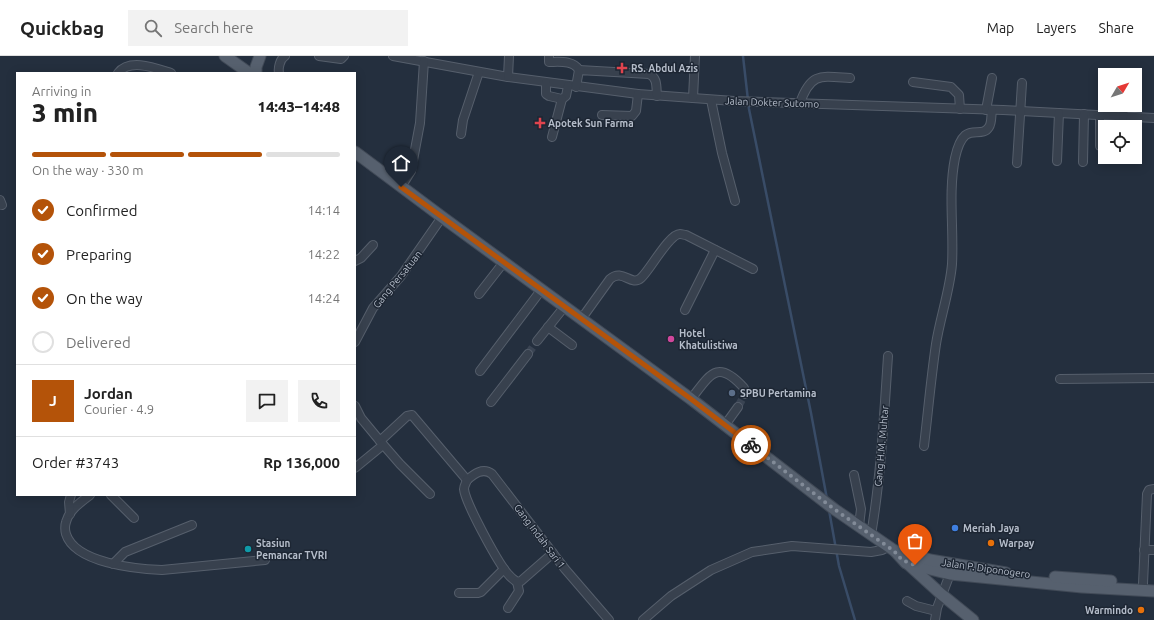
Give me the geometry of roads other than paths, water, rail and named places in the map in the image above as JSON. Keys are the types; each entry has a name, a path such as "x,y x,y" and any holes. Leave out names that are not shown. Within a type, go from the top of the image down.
{"main road":[{"path":"225,56 248,72"},
{"path":"256,72 256,67 260,56"},
{"path":"356,154 691,399 834,509 898,553 941,594 973,620"},
{"name":"Jalan P. Diponogero","path":"898,553 950,574 1148,584"},
{"name":"Jalan P. Diponogero","path":"898,553 1013,578 1082,587 1154,591"}],"street":[{"path":"279,72 282,58 285,56"},
{"path":"319,56 341,59 344,56"},
{"name":"Jalan Dokter Sutomo","path":"393,56 420,59 479,72 546,83 657,96 734,102 1021,111 1154,118"},
{"path":"508,77 509,56"},
{"path":"550,56 549,62 572,63 579,70 649,74 656,80 657,96"},
{"path":"693,98 695,56"},
{"path":"401,187 411,171 420,124 420,59"},
{"path":"119,72 127,66 146,66 167,72"},
{"path":"552,137 562,100 572,86 579,70"},
{"path":"461,134 463,120 479,72"},
{"path":"800,103 804,91 815,79 824,76 850,78"},
{"path":"924,446 936,345 952,264 952,200 954,166 957,147 964,135 970,132 987,130 990,126 989,110 992,78"},
{"path":"913,82 951,87 959,95 960,109"},
{"path":"546,83 546,94 562,100"},
{"path":"1018,163 1022,83"},
{"path":"602,114 632,116 636,111 638,94"},
{"path":"711,100 722,153 735,201"},
{"path":"1123,112 1123,117"},
{"path":"1057,161 1059,113"},
{"path":"1083,162 1084,114"},
{"path":"1100,115 1100,120"},
{"name":"Gang Persatuan","path":"356,340 373,308 401,276 442,218"},
{"path":"582,318 610,279 620,275 633,281 640,279 665,246 676,235 686,235 752,269"},
{"path":"356,260 361,258 373,245"},
{"path":"685,310 716,250"},
{"path":"479,294 504,262"},
{"path":"480,371 542,289"},
{"path":"537,341 564,306"},
{"path":"548,327 572,345"},
{"path":"491,402 528,354"},
{"name":"Gang H.M. Muhtar","path":"871,535 877,496 888,356"},
{"path":"691,399 710,375 722,371 728,373 744,388 745,394"},
{"path":"1060,379 1154,378"},
{"path":"725,425 738,407"},
{"path":"356,408 361,418 400,464 430,494"},
{"path":"356,467 382,443 402,420 407,416 412,415 467,480 464,489 468,501 497,558 508,574 518,582 519,591 508,608"},
{"name":"Gang Indah Sari 1","path":"467,480 474,474 488,470 553,553 609,620"},
{"path":"854,475 861,509 859,526"},
{"path":"1148,584 1144,550 1147,494 1149,490 1154,489"},
{"path":"70,514 69,502 71,496"},
{"path":"89,496 78,504 65,523 68,540 77,549 85,554 113,564 146,570 162,570 265,560"},
{"path":"112,496 134,518"},
{"path":"113,564 129,550 192,525"},
{"path":"643,620 671,596 696,579 711,570 752,552 792,546 871,552 882,550 898,553"},
{"path":"1144,550 1154,550"},
{"path":"518,582 524,579 553,553"},
{"path":"459,593 481,592 504,569"},
{"path":"935,620 941,594 950,574"},
{"path":"907,601 916,606 936,611"}],"waterway":[{"path":"743,56 749,109 827,499"},
{"path":"829,510 839,566 855,620"}],"tunnel":[{"path":"528,354 537,341"},
{"path":"738,407 745,394"}],"place":[{"name":"RS. Abdul Azis","path":"622,68"},
{"name":"Apotek Sun Farma","path":"540,123"},
{"name":"Hotel Khatulistiwa","path":"671,339"},
{"name":"SPBU Pertamina","path":"732,393"},
{"name":"Meriah Jaya","path":"955,528"},
{"name":"Warpay","path":"991,543"},
{"name":"Stasiun Pemancar TVRI","path":"248,549"},
{"name":"Warmindo","path":"1141,610"}]}
